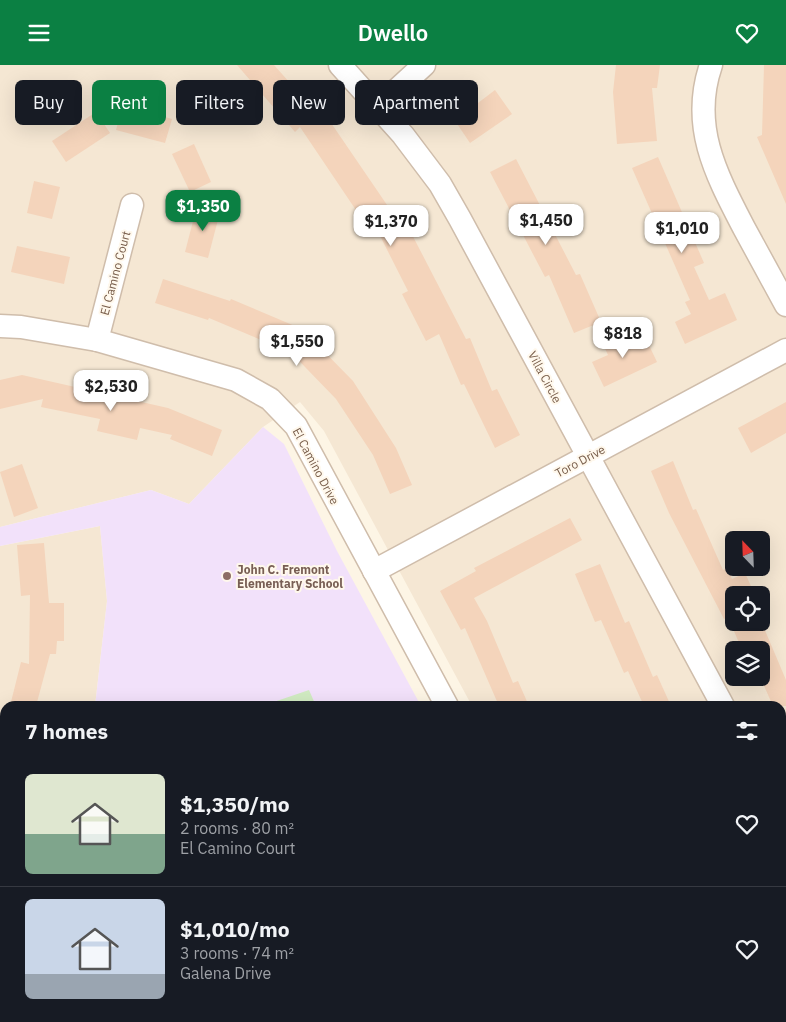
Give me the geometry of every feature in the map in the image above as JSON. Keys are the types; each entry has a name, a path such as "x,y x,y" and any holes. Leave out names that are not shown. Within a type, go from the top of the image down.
{"street":[{"name":"Villa Circle","path":"340,65 355,82"},
{"path":"408,80 424,65"},
{"path":"711,65 703,92 703,119 708,149 723,188 786,305"},
{"name":"Villa Circle","path":"393,125 403,135 444,191 720,701"},
{"name":"El Camino Court","path":"97,340 132,205"},
{"name":"El Camino Drive","path":"0,326 21,327 97,340 236,380 270,399 296,426 443,701"},
{"name":"Toro Drive","path":"374,571 786,350"}],"shaded area":[{"path":"0,65 786,65 786,701 469,701 324,431 300,402 263,427 189,504 151,490 0,527"},
{"name":"John C. Fremont Elementary School","path":"263,427 284,444 337,551 418,701 96,701 107,601 100,526 0,546 0,527 151,490 189,504"},
{"path":"100,526 107,601 96,701 0,701 0,546"}],"green space":[{"path":"309,690 314,701 277,701"}],"building":[{"path":"237,65 274,65 287,80 273,80 273,107 263,95 263,80 250,80"},
{"path":"616,65 660,65 657,88 652,88 657,141 617,144 613,92"},
{"path":"764,65 786,65 786,204 757,137 762,135"},
{"path":"495,90 512,114 470,143 458,125 478,125 478,103"},
{"path":"92,115 92,125 105,125 110,133 66,162 52,141 76,125 82,125 82,121"},
{"path":"166,117 172,119 165,143 116,130 117,125 166,125"},
{"path":"289,125 332,125 400,224 405,221 466,339 470,338 492,391 497,389 520,435 495,448 464,384 461,385 439,334 426,341 402,294 408,291 374,224 368,228 300,127 295,132"},
{"path":"194,144 211,182 190,192 172,154"},
{"path":"658,157 704,263 694,267 709,300 725,293 737,320 685,344 675,322 691,314 685,302 690,300 632,168"},
{"path":"516,159 576,275 580,274 601,322 574,333 549,275 545,277 490,172"},
{"path":"34,181 60,187 52,219 27,213"},
{"path":"197,206 220,212 208,258 185,252"},
{"path":"17,246 70,257 64,284 11,272"},
{"path":"163,279 230,301 231,299 302,329 353,381 396,448 412,485 390,494 373,455 336,399 276,337 273,345 209,318 208,320 155,303"},
{"path":"625,334 630,344 645,337 657,362 604,387 592,362 608,355 603,344"},
{"path":"22,375 168,408 222,430 212,456 170,439 172,435 140,428 137,440 97,431 100,419 41,407 43,399 0,409 0,380"},
{"path":"786,402 786,433 751,453 738,428"},
{"path":"673,461 693,510 696,509 723,570 725,569 725,576 731,576 732,579 738,576 746,576 751,586 725,586 724,619 669,513 651,471"},
{"path":"22,464 38,508 14,517 0,472"},
{"path":"570,518 582,540 474,598 487,621 513,683 518,681 527,701 497,701 465,628 461,630 440,591 476,571 474,568"},
{"path":"44,543 49,603 64,603 64,641 57,641 56,654 50,654 37,701 11,701 21,662 29,664 30,595 21,596 17,545"},
{"path":"600,564 625,623 629,621 653,677 657,675 669,701 642,701 628,671 624,673 601,620 595,622 575,574"},
{"path":"734,631 765,631 769,641 738,641"},
{"path":"770,642 786,680 786,701 771,701 764,686 770,686"}],"place":[{"name":"John C. Fremont Elementary School","path":"227,576"}]}
